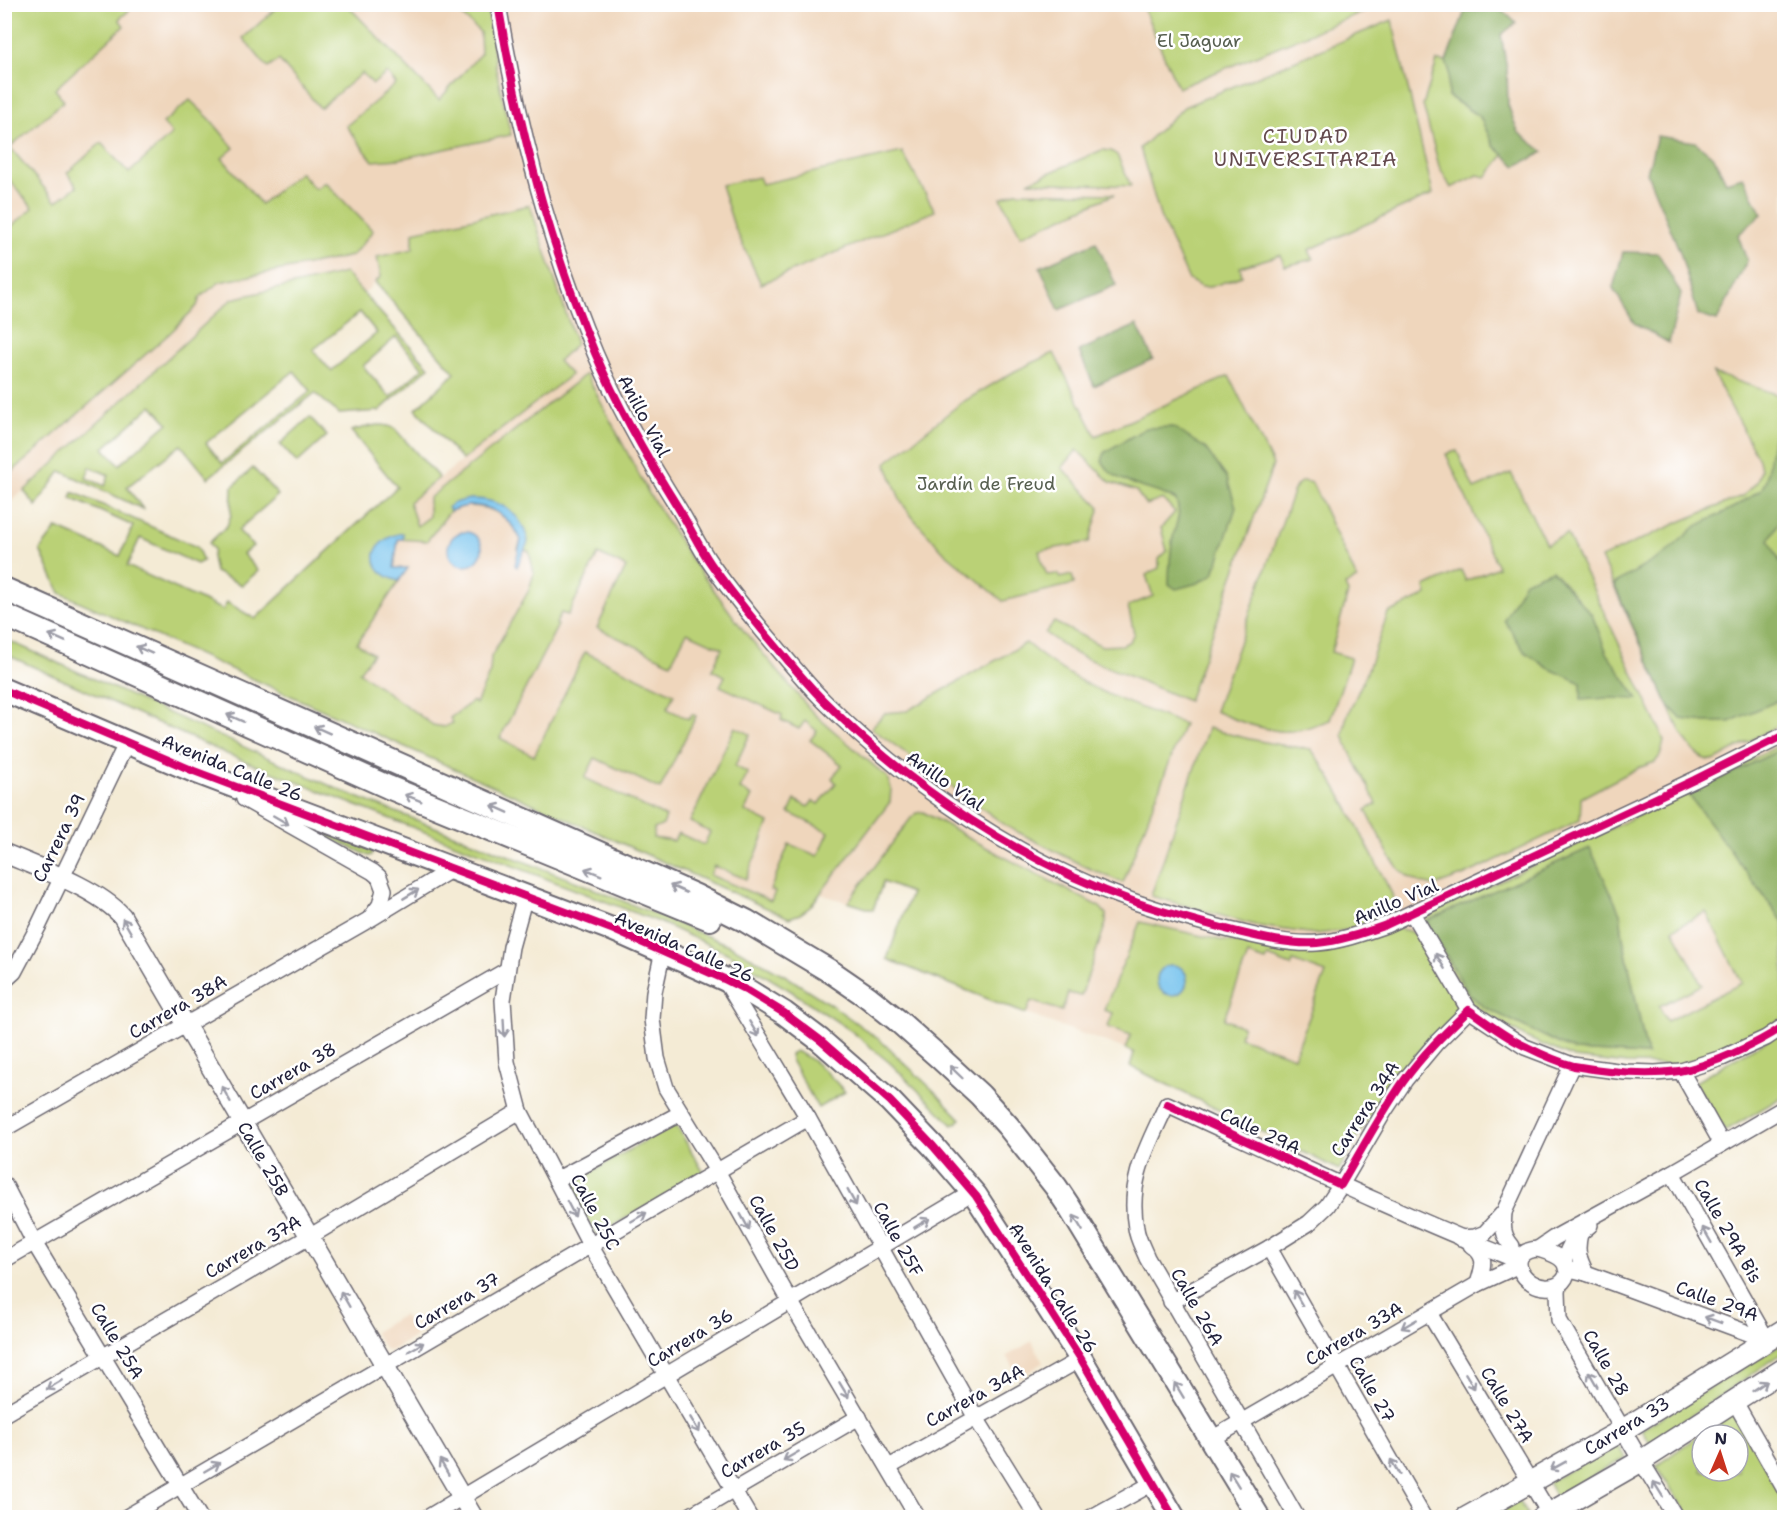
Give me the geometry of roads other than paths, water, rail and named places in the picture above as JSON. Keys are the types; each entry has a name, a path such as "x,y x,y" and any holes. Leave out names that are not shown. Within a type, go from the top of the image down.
{"main road":[{"name":"Avenida Calle 26","path":"4,589 696,897 746,921 868,997 972,1088 1008,1126 1045,1172 1259,1518"},
{"name":"Avenida Calle 26","path":"4,615 388,788 804,956"},
{"name":"Avenida Calle 26","path":"4,690 194,771 525,896 663,951 748,991 784,1013 827,1046 890,1101 973,1192 1081,1359 1174,1518"},
{"name":"Carrera 33","path":"1466,1518 1623,1430 1776,1335"},
{"name":"Carrera 33","path":"1548,1516 1641,1461 1785,1369"}],"street":[{"name":"Anillo Vial","path":"498,4 511,80 539,194 594,351 620,407 709,562 746,610 823,700 870,744 918,782 969,818 1010,843 1075,878 1138,903 1239,932 1295,943 1341,940 1386,926 1785,735"},
{"name":"Carrera 39","path":"4,981 14,972 39,925 127,742"},
{"path":"194,771 379,877 384,890 380,905 370,919"},
{"name":"Calle 25B","path":"4,853 61,877 105,901 122,916 474,1518"},
{"name":"Carrera 38A","path":"4,1129 453,869"},
{"name":"Calle 25C","path":"525,896 511,947 503,1000 507,1062 520,1111 590,1245 750,1518"},
{"path":"1412,913 1469,1010 1525,1047 1572,1065 1625,1072 1681,1071 1722,1058 1766,1038 1785,1026"},
{"name":"Calle 25D","path":"663,951 654,992 652,1019 657,1058 666,1088 717,1171 790,1301 918,1518"},
{"name":"Carrera 38","path":"4,1260 507,970"},
{"name":"Calle 25F","path":"724,979 808,1118 976,1418 1038,1518"},
{"name":"Carrera 34A","path":"1171,1302 1269,1248 1309,1223 1327,1206 1384,1110 1405,1080 1436,1043 1469,1010"},
{"path":"1461,1238 1475,1237 1485,1233 1504,1212 1572,1065"},
{"path":"1681,1071 1722,1144"},
{"name":"Calle 29A","path":"1167,1104 1341,1185 1519,1263"},
{"name":"Calle 26A","path":"1167,1104 1143,1156 1134,1184 1133,1205 1136,1230 1147,1258 1171,1302 1296,1516"},
{"path":"1613,1206 1580,1233 1568,1248 1565,1265 1566,1278 1559,1285 1551,1287 1536,1285 1521,1273 1519,1263 1525,1253 1784,1110"},
{"name":"Carrera 37A","path":"4,1414 309,1237 520,1111"},
{"path":"556,1180 681,1113"},
{"name":"Carrera 37","path":"125,1518 808,1118"},
{"name":"Calle 29A Bis","path":"1672,1173 1776,1335"},
{"name":"Calle 25A","path":"4,1184 35,1244 200,1518"},
{"name":"Carrera 36","path":"427,1518 973,1192"},
{"path":"1504,1212 1502,1229 1512,1246"},
{"path":"1580,1233 1577,1246 1579,1259 1586,1272"},
{"name":"Calle 29A","path":"1461,1238 1534,1250"},
{"name":"Calle 29A","path":"1461,1238 1480,1251 1482,1256 1482,1270 1478,1284"},
{"name":"Calle 27","path":"1269,1248 1424,1518"},
{"path":"1534,1250 1555,1255 1565,1265"},
{"name":"Carrera 33A","path":"1210,1440 1478,1284 1519,1263"},
{"name":"Calle 29A","path":"1565,1265 1776,1335"},
{"name":"Calle 28","path":"1559,1285 1557,1292 1559,1320 1676,1518"},
{"name":"Calle 27A","path":"1429,1313 1530,1481 1548,1516"},
{"name":"Carrera 34A","path":"889,1467 1081,1359"},
{"path":"1735,1402 1785,1488"},
{"name":"Carrera 35","path":"686,1518 859,1417"},
{"path":"1090,1518 1154,1483"}],"water":[{"path":"469,499 480,499 499,504 520,522 528,542 517,567 515,565 521,540 508,521 500,514 482,507 461,507 450,511 448,507"},
{"path":"465,532 477,537 482,549 477,561 465,566 453,561 448,549 453,537"},
{"path":"403,533 403,539 398,539 394,568 408,568 399,581 380,571 375,556 377,548 383,542 391,536"},
{"path":"1172,965 1178,966 1186,974 1186,986 1178,994 1172,995 1166,994 1158,986 1157,980 1158,974 1166,966"}],"district":[{"name":"CIUDAD UNIVERSITARIA","path":"1306,148"}],"park label":[{"name":"El Jaguar","path":"1199,41"},
{"name":"Jardín de Freud","path":"986,484"}]}
